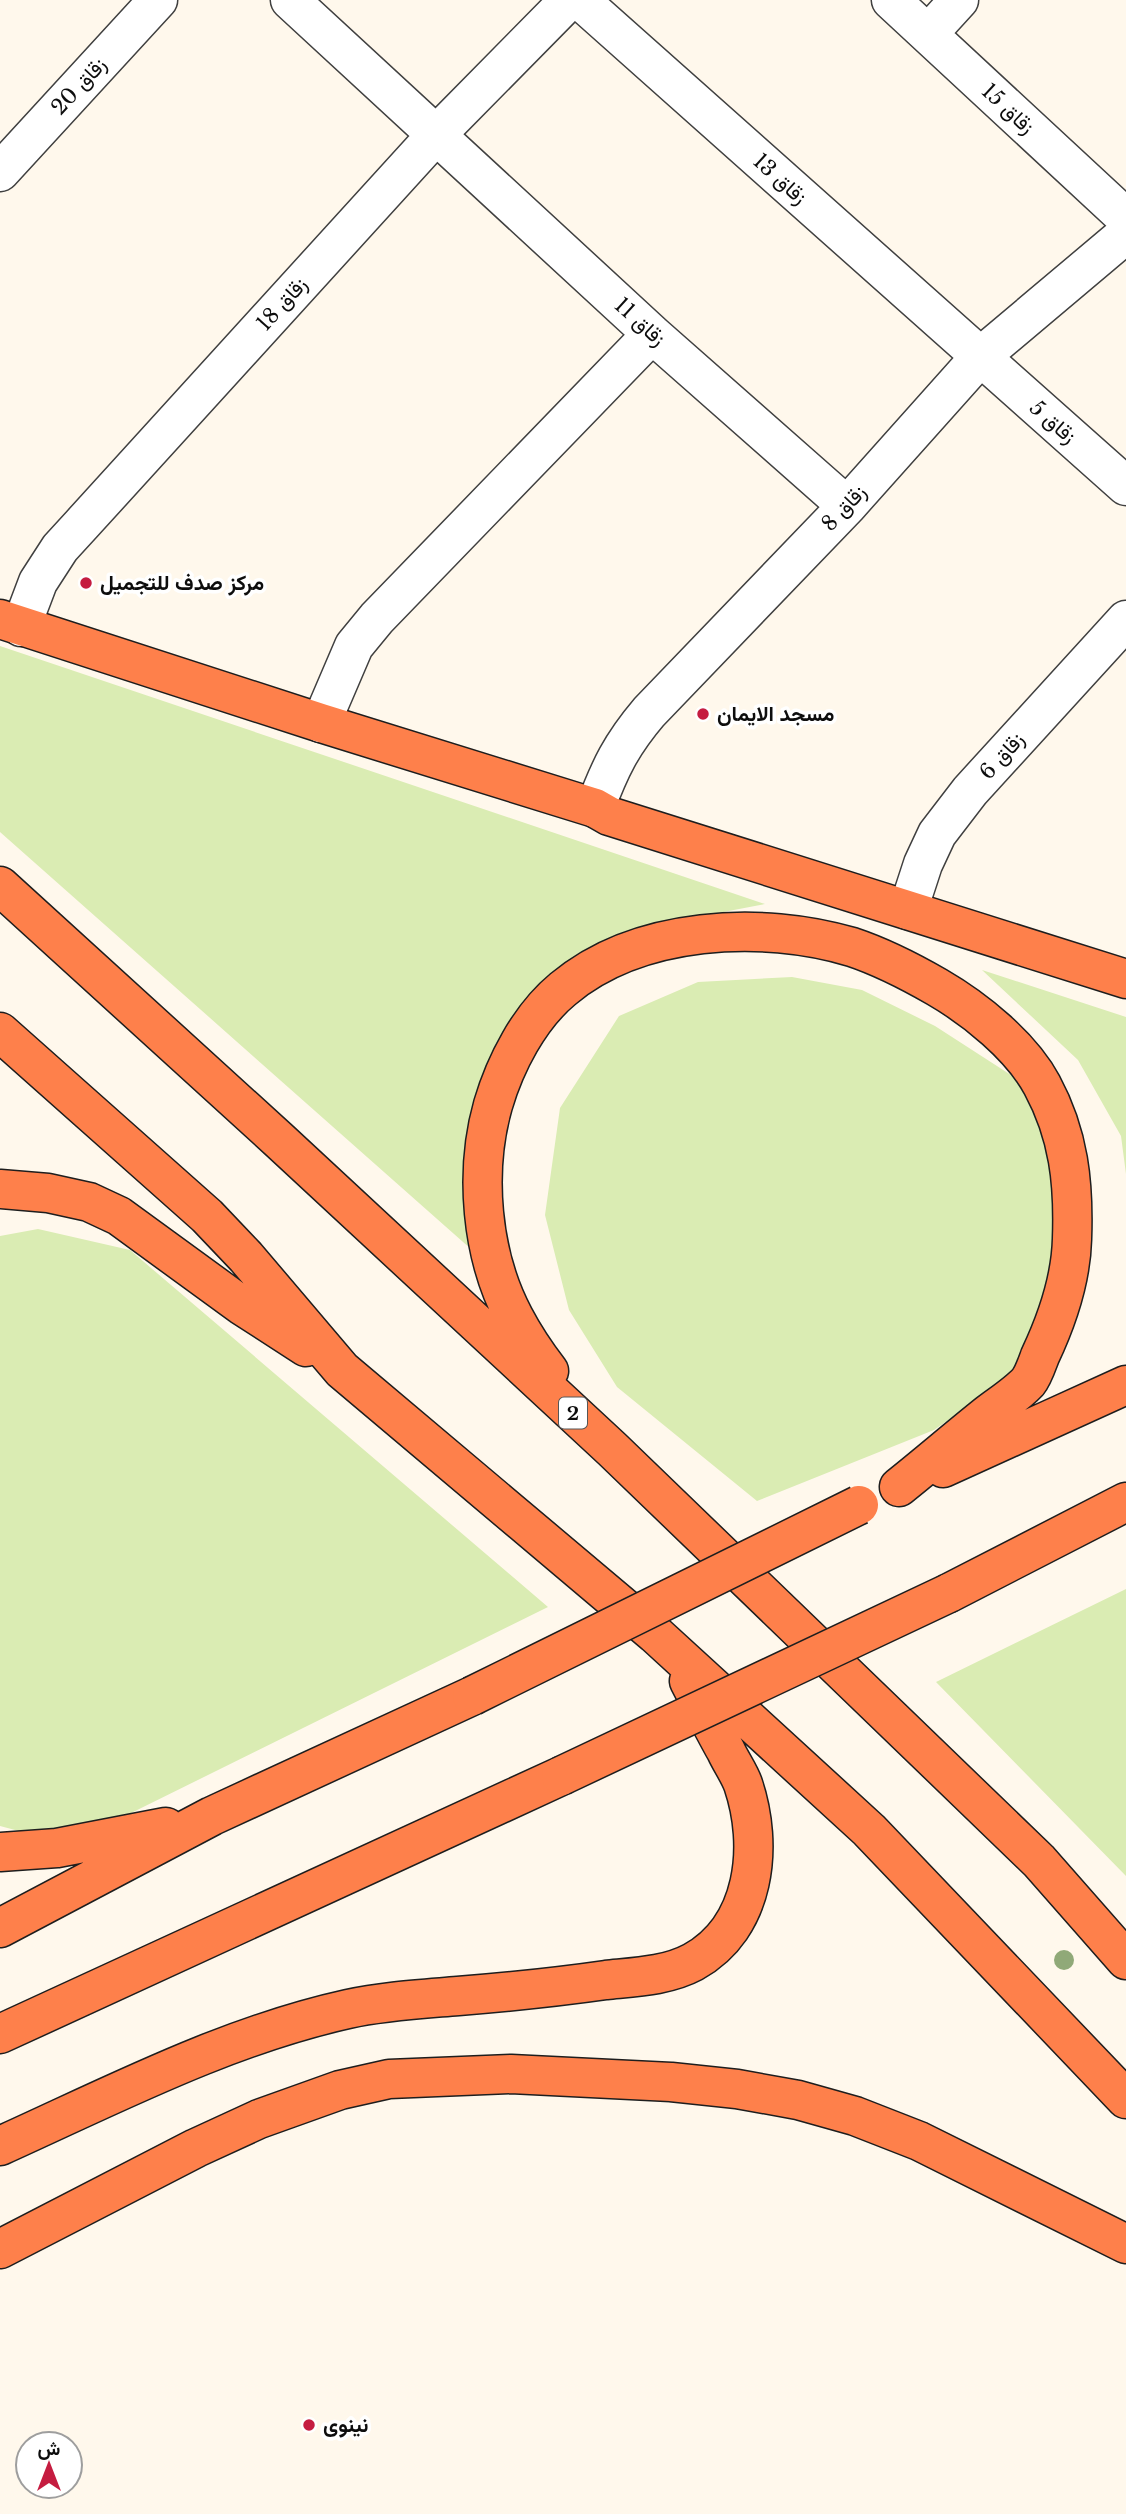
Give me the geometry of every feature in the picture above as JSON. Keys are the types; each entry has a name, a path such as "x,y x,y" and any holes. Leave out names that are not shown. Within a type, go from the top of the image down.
{"highway":[{"path":"10,623 1126,979"},
{"name":"2","path":"0,886 612,1449 1039,1861 1126,1960"},
{"path":"612,1449 533,1350 512,1314 497,1275 486,1229 482,1181 488,1122 502,1073 527,1030 562,989 614,957 677,937 743,931 798,936 853,948 876,957 910,971 964,1003 1006,1038 1041,1083 1067,1144 1074,1197 1072,1258 1055,1324 1029,1381 899,1487"},
{"path":"0,1032 207,1216 246,1257 342,1370"},
{"path":"0,1189 48,1193 89,1202 119,1216 241,1305 342,1370 655,1634 869,1830 1126,2099"},
{"path":"0,1928 212,1816 472,1696 859,1505 1126,1385"},
{"path":"0,2034 561,1776 949,1593 1126,1502"},
{"path":"0,2146 195,2059 301,2019 364,2005 565,1986 671,1971 694,1961 709,1950 738,1917 748,1894 753,1855 752,1813 742,1781 701,1704 683,1671 655,1634"},
{"path":"0,1852 57,1848 212,1816"},
{"path":"1039,1861 1126,1944"},
{"path":"0,2249 196,2148 259,2119 341,2090 389,2079 511,2074 671,2082 737,2089 798,2100 855,2116 919,2141 1126,2244"}],"street":[{"name":"زقاق 20","path":"0,172 158,0"},
{"name":"زقاق 11","path":"290,0 652,334 847,506"},
{"name":"زقاق 18","path":"10,623 60,548 436,135 569,0"},
{"name":"زقاق 13","path":"580,0 980,357"},
{"name":"زقاق 15","path":"891,0 1126,218"},
{"path":"928,34 959,0"},
{"name":"زقاق 8","path":"595,808 612,763 630,734 847,506 980,357 1126,234"},
{"path":"321,723 354,646 377,618 652,334"},
{"name":"زقاق 5","path":"980,357 1126,486"},
{"name":"زقاق 6","path":"908,910 923,864 937,834 970,791 1126,620"}],"green space":[{"path":"0,646 765,904 671,922 506,1056 480,1257 0,832"},
{"path":"982,970 1126,1017 1126,1174 1121,1136 1078,1060"},
{"path":"792,977 862,990 935,1026 1014,1077 1053,1138 1069,1211 1037,1345 1002,1382 934,1430 757,1501 617,1387 569,1310 545,1215 560,1108 619,1016 698,982"},
{"path":"38,1229 130,1250 548,1607 121,1818 34,1835 0,1826 0,1236"},
{"path":"1126,1589 1126,1876 936,1682"}],"place":[{"name":"مركز صدف للتجميل","path":"86,583"},
{"name":"مسجد الايمان","path":"703,714"},
{"name":"نينوى","path":"309,2425"}]}
